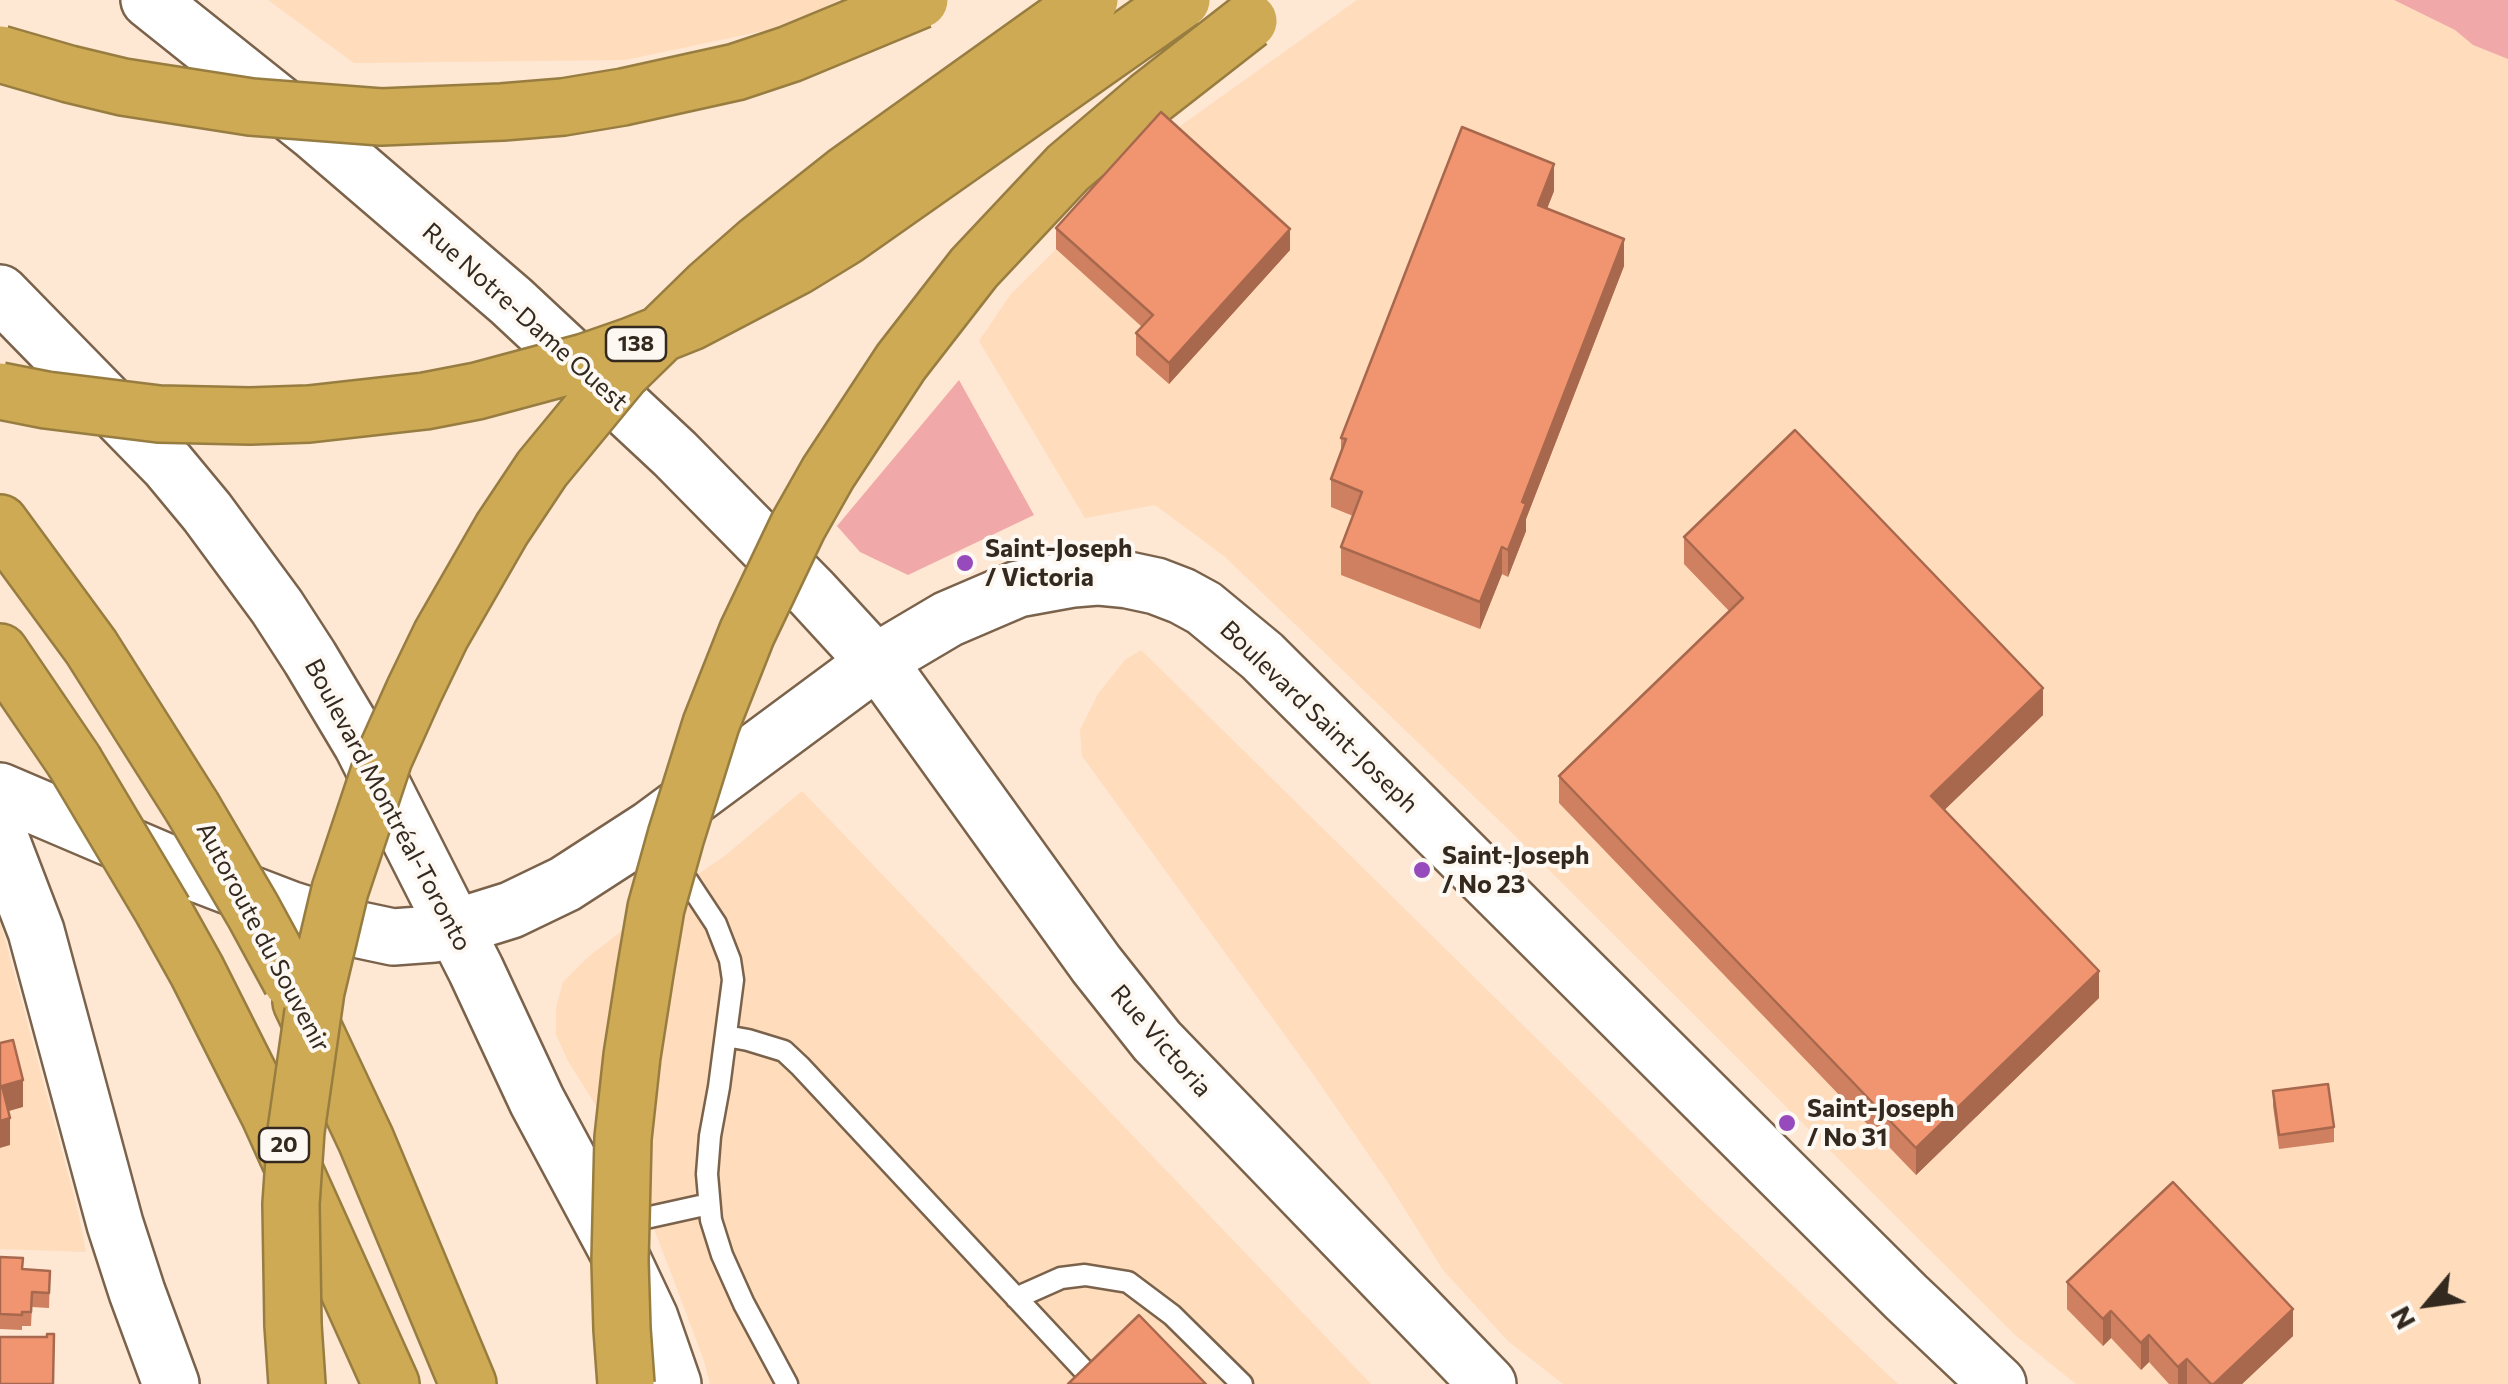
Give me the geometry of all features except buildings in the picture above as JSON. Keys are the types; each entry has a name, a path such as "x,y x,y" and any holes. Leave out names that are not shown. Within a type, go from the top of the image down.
{"highway":[{"path":"0,54 123,86 252,107 381,117 502,112 623,97 736,72 920,0"},
{"path":"297,1384 291,1204 305,1060 324,957 340,890 384,758 468,585 542,469 622,372 665,328 758,243 830,186 1090,0"},
{"name":"138","path":"0,391 159,414 309,414 477,391 600,357 691,322 796,267 1182,0"},
{"path":"626,1384 620,1261 623,1138 656,908 711,724 773,576 864,416 974,268 1068,168 1149,98 1275,0"},
{"name":"Autoroute du Souvenir","path":"0,522 91,647 254,911 366,1140 468,1384"},
{"name":"20","path":"0,652 74,761 197,971 320,1222 391,1384"}],"main road":[{"name":"Rue Notre-Dame Ouest","path":"149,0 312,131 510,302 674,454 877,662"},
{"name":"Boulevard Montréal-Toronto","path":"0,293 168,466 207,512 294,632 343,710 650,1318 673,1384"},
{"name":"Boulevard Saint-Joseph","path":"0,791 164,861 346,927 393,936 434,934 541,896 599,862 877,662 948,619 1018,589 1072,578 1134,581 1182,596 1204,608 1296,688 1998,1384"},
{"name":"Rue Victoria","path":"877,662 1157,1042 1488,1384"},
{"path":"0,837 36,931 115,1224 171,1384"}],"lane":[{"path":"650,829 706,906 730,960 733,980 707,1174 711,1220 736,1288 787,1384"},
{"path":"726,1036 784,1052 800,1066 1094,1381"},
{"path":"605,1227 709,1204"},
{"path":"1016,1298 1061,1278 1086,1274 1128,1282 1172,1315 1242,1384"}],"shaded area":[{"path":"268,0 839,0 782,27 625,60 354,63"},
{"path":"1357,0 2394,0 2455,30 2473,45 2508,59 2508,1384 2076,1384 2015,1335 1507,828 1224,556 1155,505 1085,518 979,341 1011,294 1183,124"},
{"path":"2394,0 2508,0 2508,59 2473,45 2455,30"},
{"path":"959,380 1034,515 908,575 860,552 837,526"},
{"path":"1141,650 1699,1198 1898,1384 1563,1384 1508,1341 1443,1270 1311,1071 1082,756 1080,730 1098,694 1125,660"},
{"path":"802,791 1371,1384 710,1384 636,1183 556,1035 556,1007 563,982 587,958 726,855"},
{"path":"0,921 78,1211 86,1252 0,1249"}],"place":[{"name":"Saint-Joseph / Victoria","path":"965,563"},
{"name":"Saint-Joseph / No 23","path":"1422,870"},
{"name":"Saint-Joseph / No 31","path":"1787,1123"}]}
